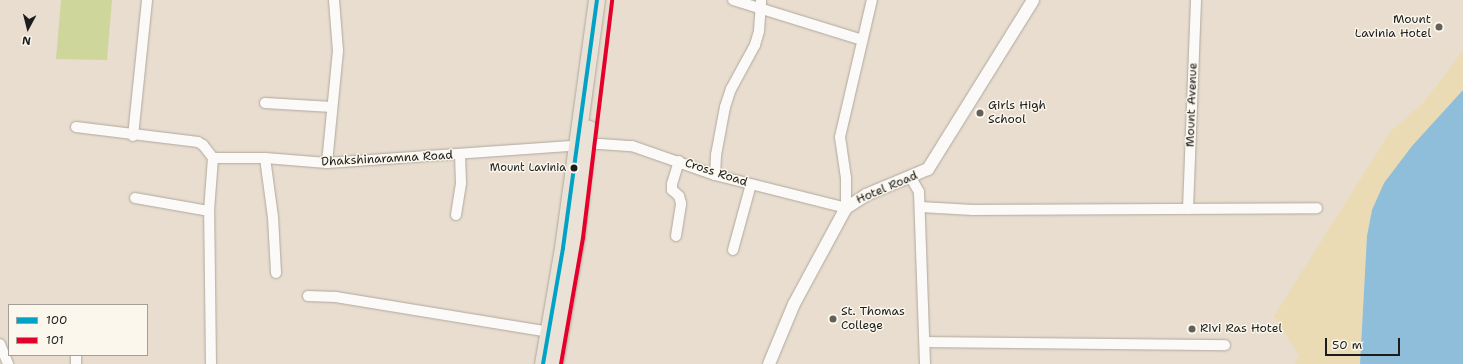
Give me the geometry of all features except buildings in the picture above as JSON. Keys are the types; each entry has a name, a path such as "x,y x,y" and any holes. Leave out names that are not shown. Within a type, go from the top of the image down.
{"highway":[{"path":"555,364 577,237 581,146 597,0"},
{"path":"543,364 606,0"}],"street":[{"path":"134,136 147,0"},
{"path":"327,163 338,51 334,0"},
{"path":"733,0 761,4 862,40"},
{"path":"846,208 846,178 840,137 872,0"},
{"name":"Hotel Road","path":"769,364 794,304 846,208 866,195 923,173 933,163 1033,0"},
{"name":"Mount Avenue","path":"1188,210 1196,0"},
{"path":"715,175 716,155 725,107 731,89 755,45 759,31 761,4"},
{"path":"265,103 332,107"},
{"path":"76,127 134,136 198,142 203,145 213,158 209,211 211,364"},
{"name":"Dhakshinaramna Road","path":"213,158 265,158 327,163 581,146"},
{"name":"Cross Road","path":"581,146 632,146 679,161 715,175 846,208"},
{"path":"456,215 461,183 460,155"},
{"path":"265,158 273,217 276,273"},
{"path":"676,236 681,203 679,196 672,190 672,184 679,161"},
{"path":"911,178 919,192 926,364"},
{"path":"733,250 751,184"},
{"path":"135,198 209,211"},
{"path":"920,207 973,210 1188,210 1317,208"},
{"path":"308,296 336,297 549,332"},
{"path":"925,342 1225,345"},
{"path":"0,344 8,364"}],"green space":[{"path":"61,0 112,0 107,60 56,59"}],"sand":[{"path":"1463,50 1463,93 1367,236 1360,364 1295,364 1299,356 1274,316 1390,132 1424,102"}],"water":[{"path":"1463,90 1463,364 1360,364 1367,236 1372,210 1384,183 1412,146"}],"transit line":[{"name":"100","path":"543,364 563,248 597,0"},
{"name":"101","path":"561,364 583,238 612,1"}],"place":[{"name":"Mount Lavinia Hotel","path":"1439,27"},
{"name":"Girls High School","path":"980,113"},
{"name":"Mount Lavinia","path":"574,168"},
{"name":"St. Thomas College","path":"833,319"},
{"name":"Rivi Ras Hotel","path":"1192,329"}]}
